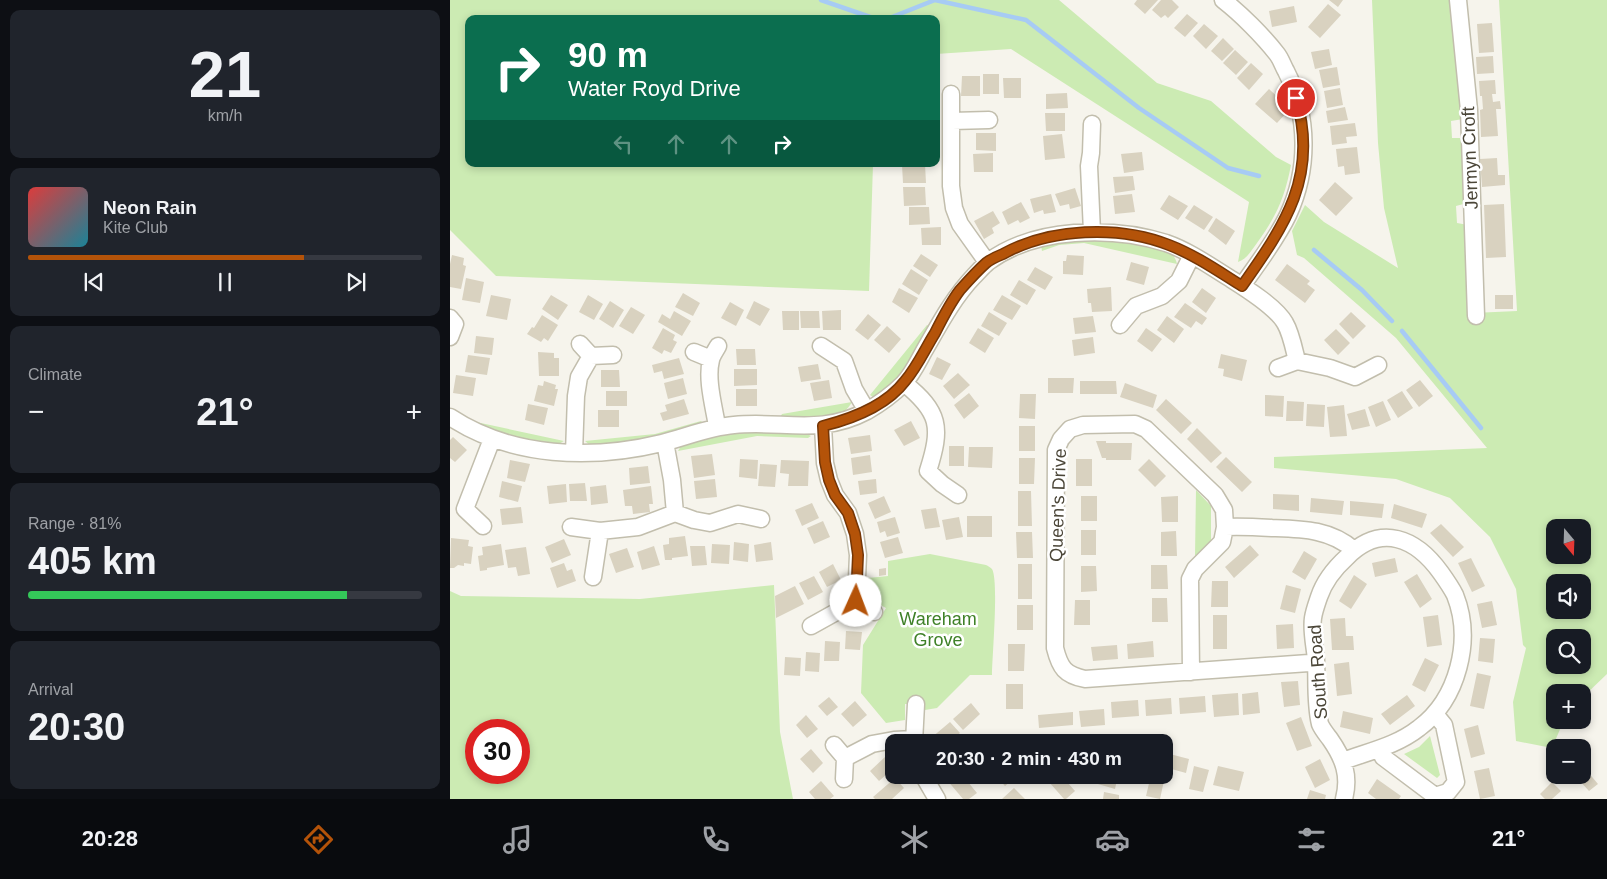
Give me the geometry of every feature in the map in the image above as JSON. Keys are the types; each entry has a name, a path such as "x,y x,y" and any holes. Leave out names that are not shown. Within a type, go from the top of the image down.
{"street":[{"path":"1223,0 1242,6 1277,55 1292,83 1301,114 1304,145 1300,179 1288,215 1242,286"},
{"name":"Jermyn Croft","path":"1458,0 1469,110 1476,316"},
{"path":"951,94 951,186 954,208 960,224 987,262"},
{"path":"952,121 989,120"},
{"path":"1092,124 1098,152 1089,166 1092,232"},
{"path":"450,417 465,427 492,439 529,449 574,453 633,450 718,426 739,424 823,426 846,420 891,395 904,383 959,292 987,262 1019,245 1050,236 1092,232 1130,234 1167,244 1192,255 1242,286 1267,303 1285,322 1297,361"},
{"path":"1120,325 1136,306 1162,296 1179,281 1192,255"},
{"path":"822,346 844,361 854,389 867,410"},
{"path":"574,453 576,396 585,350 613,355"},
{"path":"694,352 715,353 712,394 718,426"},
{"path":"1278,368 1297,361 1330,368 1355,377 1378,365"},
{"path":"904,383 922,397 933,412 937,434 922,474 958,495"},
{"name":"Queen's Drive","path":"1225,527 1224,510 1215,495 1146,429 1135,424 1082,424 1070,429 1060,439 1056,450 1055,648 1058,661 1072,676 1085,680 1316,662"},
{"path":"823,426 825,462 829,480 835,495 848,513 855,534 858,555 856,601"},
{"path":"483,526 458,511 492,439"},
{"path":"665,442 672,480 675,513"},
{"path":"571,527 600,531 638,526 675,513 694,520 710,523 738,507 761,519"},
{"path":"1191,672 1190,579 1195,569 1222,542 1225,527 1310,529 1326,533 1345,542 1354,550"},
{"path":"593,577 600,531"},
{"name":"South Road","path":"1344,761 1402,741 1420,728 1435,714 1451,690 1458,670 1462,640 1455,596 1431,559 1410,542 1390,537 1374,539 1354,550 1336,567 1320,594 1312,620 1321,726 1344,761 1348,781 1344,799"},
{"path":"856,601 874,612"},
{"path":"811,626 856,601"},
{"path":"914,734 916,704"},
{"path":"1380,750 1383,757 1435,796 1448,792 1456,782 1444,725 1435,714"},
{"path":"844,778 840,752 885,742"},
{"path":"928,784 937,799"}],"green space":[{"path":"450,0 1059,0 1157,83 1211,101 1276,157 1291,165 1283,197 1275,215 1251,252 1238,262 1249,202 1011,49 940,54 940,15 465,15 465,167 873,167 869,291 496,276 450,230"},
{"path":"1372,0 1453,0 1463,119 1451,121 1452,138 1464,138 1467,203 1456,206 1457,223 1468,225 1473,313 1517,311 1499,0 1607,0 1607,674 1591,689 1591,684 1546,684 1546,729 1560,729 1556,739 1546,739 1546,747 1516,741 1513,702 1526,648 1523,645 1516,589 1490,537 1450,498 1396,479 1274,468 1274,457 1487,448 1396,338 1304,258 1297,255 1292,231 1305,205 1324,222 1398,268 1384,208 1378,143"},
{"path":"1090,239 1119,241 1162,248 1172,254 1177,264 1084,243 1059,245 1042,251 1041,246"},
{"path":"927,325 931,327 900,377 883,393 873,397 870,395"},
{"path":"852,402 846,410 829,419 809,421 779,419 782,414"},
{"path":"701,421 703,423 657,439 591,446 585,441 655,434"},
{"path":"476,422 564,441 555,446 528,443 472,424"},
{"path":"746,430 805,433 811,436 808,438 757,436 678,451 682,444 719,432"},
{"path":"1196,490 1211,506 1211,542 1195,556"},
{"name":"Wareham Grove","path":"930,554 986,565 992,569 995,603 992,675 970,675 937,708 925,710 925,704 905,704 905,720 886,723 861,693 863,645 886,608 871,596 868,578 888,576 888,561"},
{"path":"774,585 780,732 793,799 450,799 450,591 461,596 640,599"},
{"path":"1430,736 1440,775 1437,778 1404,754 1419,747"}],"building":[{"path":"1137,0 1158,0 1145,14 1134,4"},
{"path":"1161,0 1172,0 1179,7 1168,18 1165,15 1161,18 1152,10"},
{"path":"1329,0 1343,0 1338,7"},
{"path":"1328,4 1341,15 1320,38 1308,27"},
{"path":"1294,6 1297,22 1272,27 1269,11"},
{"path":"1187,14 1198,23 1185,37 1174,28"},
{"path":"1492,23 1494,52 1479,53 1477,24"},
{"path":"1204,24 1218,36 1206,49 1193,36"},
{"path":"1223,38 1234,49 1222,61 1211,51"},
{"path":"1329,49 1332,65 1315,69 1311,52"},
{"path":"1235,50 1248,62 1236,75 1223,63"},
{"path":"1493,56 1494,73 1477,74 1476,57"},
{"path":"1251,63 1263,74 1249,90 1237,78"},
{"path":"1337,67 1340,85 1323,88 1319,70"},
{"path":"983,74 999,74 999,94 983,94"},
{"path":"962,76 980,76 980,96 961,96"},
{"path":"1003,78 1021,78 1021,98 1004,98"},
{"path":"1495,80 1496,94 1492,94 1493,102 1500,101 1501,109 1496,109 1498,136 1481,137 1480,110 1483,109 1479,81"},
{"path":"1340,88 1343,105 1327,108 1324,91"},
{"path":"1269,89 1288,106 1285,108 1288,111 1277,123 1255,104"},
{"path":"1067,93 1068,108 1046,109 1046,94"},
{"path":"1345,107 1348,120 1328,123 1326,111"},
{"path":"1045,113 1065,113 1065,131 1046,131"},
{"path":"1355,123 1357,136 1346,137 1347,143 1332,145 1330,126"},
{"path":"976,133 996,133 996,151 976,150"},
{"path":"1062,134 1065,158 1045,160 1043,136"},
{"path":"1357,147 1360,173 1345,175 1344,166 1338,167 1336,149"},
{"path":"1142,152 1144,170 1124,173 1121,154"},
{"path":"993,153 993,172 974,172 973,154"},
{"path":"1497,158 1498,175 1505,175 1505,185 1482,187 1480,159"},
{"path":"902,167 925,167 926,183 903,183"},
{"path":"1133,176 1135,190 1115,193 1113,177"},
{"path":"1335,182 1353,198 1336,216 1319,200"},
{"path":"903,187 925,187 926,205 904,206"},
{"path":"1075,188 1081,206 1070,209 1069,204 1060,206 1055,194"},
{"path":"1051,194 1056,212 1044,214 1043,210 1034,213 1030,199"},
{"path":"1132,194 1135,212 1115,214 1113,196"},
{"path":"1169,195 1188,206 1178,220 1160,209"},
{"path":"1021,202 1030,218 1020,223 1018,220 1008,225 1002,212"},
{"path":"1504,204 1506,257 1486,258 1484,205"},
{"path":"1194,205 1213,217 1204,230 1185,218"},
{"path":"909,207 929,207 930,224 909,225"},
{"path":"993,211 1000,223 992,228 994,233 984,239 974,221"},
{"path":"1216,218 1235,231 1226,245 1208,231"},
{"path":"941,227 941,245 922,245 921,228"},
{"path":"921,254 938,265 930,277 913,266"},
{"path":"452,255 464,258 463,265 466,266 461,289 450,287"},
{"path":"1067,255 1084,256 1083,275 1063,274 1063,261 1066,261"},
{"path":"1131,262 1149,267 1144,285 1126,280"},
{"path":"1287,264 1310,281 1307,284 1315,290 1305,303 1275,280"},
{"path":"1035,267 1053,277 1045,290 1027,280"},
{"path":"911,269 928,280 919,295 902,284"},
{"path":"466,278 484,282 480,303 462,300"},
{"path":"1019,280 1036,290 1027,305 1010,295"},
{"path":"1111,287 1112,311 1092,312 1091,303 1088,303 1087,289"},
{"path":"899,288 918,298 909,313 892,302"},
{"path":"1202,288 1216,298 1206,313 1192,302"},
{"path":"683,293 700,303 693,316 675,307"},
{"path":"491,295 511,299 507,320 486,316"},
{"path":"551,295 568,305 558,320 542,309"},
{"path":"588,295 603,304 594,320 579,312"},
{"path":"1002,295 1021,306 1012,320 993,310"},
{"path":"1495,295 1513,295 1513,309 1495,309"},
{"path":"610,301 624,310 613,328 599,319"},
{"path":"754,301 770,309 760,326 746,318"},
{"path":"730,302 744,310 736,326 721,318"},
{"path":"1185,303 1207,318 1202,325 1196,321 1191,328 1174,317"},
{"path":"631,307 645,315 633,334 619,326"},
{"path":"841,310 841,330 823,330 822,311"},
{"path":"674,311 691,321 682,336 658,322 662,314 670,319"},
{"path":"782,311 799,311 799,330 783,330"},
{"path":"800,311 819,311 820,328 801,328"},
{"path":"989,312 1007,323 999,336 981,326"},
{"path":"1351,312 1366,326 1353,339 1339,324"},
{"path":"868,314 881,325 868,340 855,330"},
{"path":"542,315 558,325 548,341 544,338 541,342 527,334 532,327 534,328"},
{"path":"1093,316 1096,332 1075,334 1073,318"},
{"path":"1167,316 1184,329 1174,343 1157,330"},
{"path":"887,326 901,339 889,353 874,340"},
{"path":"663,328 675,335 673,340 677,342 671,353 664,350 662,354 652,348"},
{"path":"978,328 994,338 985,353 969,343"},
{"path":"1146,328 1162,339 1152,352 1137,341"},
{"path":"1336,329 1350,343 1338,355 1324,340"},
{"path":"476,336 494,338 492,355 474,353"},
{"path":"1093,337 1095,353 1074,356 1072,340"},
{"path":"736,349 755,349 756,365 737,365"},
{"path":"538,352 554,353 554,358 559,358 559,376 539,376"},
{"path":"1221,354 1247,360 1242,381 1223,376 1224,369 1218,368"},
{"path":"468,355 490,358 487,375 465,372"},
{"path":"937,357 951,364 942,380 929,374"},
{"path":"679,358 684,374 664,379 662,371 654,373 652,365"},
{"path":"818,364 821,379 801,382 798,367"},
{"path":"734,369 757,369 757,385 734,386"},
{"path":"601,370 619,370 620,387 601,387"},
{"path":"958,373 970,385 954,399 943,386"},
{"path":"456,375 476,378 473,396 453,393"},
{"path":"683,378 687,394 668,399 664,383"},
{"path":"1048,378 1074,378 1073,393 1048,393"},
{"path":"829,380 832,398 814,401 810,383"},
{"path":"1420,380 1433,396 1419,407 1406,390"},
{"path":"544,381 556,385 555,389 558,389 554,406 534,401 538,385 543,386"},
{"path":"1080,381 1116,381 1117,394 1080,394"},
{"path":"1125,383 1157,395 1153,408 1120,397"},
{"path":"736,389 757,389 757,406 736,406"},
{"path":"606,391 627,391 627,406 606,406"},
{"path":"1402,391 1413,408 1398,418 1387,400"},
{"path":"969,393 979,406 964,419 954,405"},
{"path":"1020,394 1036,394 1035,419 1019,418"},
{"path":"1265,395 1284,396 1283,417 1265,416"},
{"path":"684,399 689,414 663,421 660,413 667,411 665,405"},
{"path":"1166,399 1192,423 1181,434 1156,410"},
{"path":"1287,401 1304,402 1303,421 1286,421"},
{"path":"1383,401 1391,420 1376,427 1368,407"},
{"path":"528,404 548,408 544,425 525,420"},
{"path":"1307,404 1325,405 1324,427 1306,426"},
{"path":"1344,405 1347,436 1330,437 1327,407"},
{"path":"1365,409 1370,426 1352,430 1347,414"},
{"path":"598,410 619,410 619,427 598,427"},
{"path":"911,421 920,438 904,446 894,430"},
{"path":"1019,426 1035,426 1035,451 1019,451"},
{"path":"1197,428 1222,453 1211,463 1187,439"},
{"path":"870,435 872,451 851,454 848,438"},
{"path":"453,437 467,450 455,462 450,458 450,440"},
{"path":"1096,441 1132,443 1131,460 1106,460 1106,458 1102,458"},
{"path":"949,446 964,446 964,466 949,466"},
{"path":"969,447 993,447 992,468 968,467"},
{"path":"712,454 715,475 694,478 691,456"},
{"path":"870,455 872,472 853,475 851,458"},
{"path":"1226,457 1252,482 1242,492 1216,467"},
{"path":"1019,458 1035,458 1034,484 1019,484"},
{"path":"740,459 758,460 757,479 739,477"},
{"path":"1076,459 1092,459 1092,486 1076,486"},
{"path":"1149,459 1166,476 1155,487 1138,470"},
{"path":"510,460 530,464 525,482 507,478"},
{"path":"781,460 809,461 808,486 788,486 789,474 780,473"},
{"path":"760,464 777,465 775,487 758,486"},
{"path":"648,466 650,483 630,485 629,468"},
{"path":"715,479 717,497 696,499 694,481"},
{"path":"876,479 877,493 860,495 858,481"},
{"path":"502,481 522,486 518,502 499,497"},
{"path":"585,483 587,501 570,501 569,484"},
{"path":"566,484 567,502 549,504 547,486"},
{"path":"606,485 608,503 591,505 590,487"},
{"path":"651,486 653,504 649,504 650,512 633,514 632,506 625,506 623,490"},
{"path":"1018,491 1031,491 1032,526 1018,526"},
{"path":"1273,494 1299,495 1299,511 1273,509"},
{"path":"884,496 891,512 875,519 868,503"},
{"path":"1081,496 1097,496 1097,521 1081,521"},
{"path":"1178,496 1178,522 1162,522 1161,497"},
{"path":"1311,498 1344,501 1342,515 1310,512"},
{"path":"1350,501 1384,504 1382,518 1350,515"},
{"path":"812,503 819,518 802,526 795,510"},
{"path":"1394,504 1427,514 1422,528 1391,518"},
{"path":"521,507 523,523 502,525 500,509"},
{"path":"936,508 940,527 925,529 921,510"},
{"path":"967,516 992,516 992,537 967,537"},
{"path":"895,517 900,533 887,537 885,531 880,533 877,522"},
{"path":"959,517 963,537 946,540 942,520"},
{"path":"823,521 830,537 814,544 807,528"},
{"path":"1441,524 1464,547 1453,557 1430,533"},
{"path":"1081,530 1096,530 1096,555 1081,555"},
{"path":"1176,531 1177,556 1161,556 1161,532"},
{"path":"1016,532 1032,532 1033,558 1017,558"},
{"path":"685,536 688,556 665,560 663,545 669,544 669,538"},
{"path":"898,537 903,553 885,558 880,542"},
{"path":"451,538 469,540 468,546 473,547 471,564 464,563 464,566 458,565 450,568"},
{"path":"564,539 571,555 552,563 545,547"},
{"path":"734,542 749,544 748,562 733,560"},
{"path":"771,542 773,560 756,562 754,545"},
{"path":"501,544 504,565 480,571 478,556 483,555 482,547"},
{"path":"712,544 730,545 729,564 711,563"},
{"path":"1250,545 1259,555 1234,578 1225,567"},
{"path":"654,546 660,565 642,570 637,552"},
{"path":"690,546 705,546 707,565 692,566"},
{"path":"526,547 530,574 518,576 516,567 508,568 505,550"},
{"path":"627,548 634,567 616,573 609,554"},
{"path":"1304,551 1317,559 1305,580 1292,572"},
{"path":"1395,558 1398,572 1375,577 1372,563"},
{"path":"1471,558 1485,586 1472,592 1458,563"},
{"path":"564,563 567,571 572,569 576,581 557,588 550,568"},
{"path":"833,564 841,580 827,587 819,572"},
{"path":"1018,564 1032,564 1032,599 1018,599"},
{"path":"1151,565 1167,565 1168,589 1151,589"},
{"path":"1081,566 1096,566 1097,591 1081,592"},
{"path":"886,568 886,575 879,576 879,569"},
{"path":"1417,574 1432,599 1420,608 1404,582"},
{"path":"1354,575 1367,584 1351,609 1339,601"},
{"path":"814,576 823,592 808,600 799,583"},
{"path":"1212,581 1228,581 1228,607 1211,607"},
{"path":"1286,585 1301,589 1295,613 1280,609"},
{"path":"795,586 804,604 776,618 775,596"},
{"path":"1152,598 1167,598 1168,622 1152,622"},
{"path":"1075,600 1090,600 1090,625 1074,625"},
{"path":"1492,601 1497,625 1482,628 1477,604"},
{"path":"1017,605 1033,605 1033,630 1017,630"},
{"path":"1213,615 1227,615 1227,649 1213,649"},
{"path":"1438,615 1442,645 1427,647 1423,617"},
{"path":"1345,618 1346,636 1353,636 1354,650 1332,650 1330,619"},
{"path":"1293,624 1294,648 1277,649 1276,625"},
{"path":"846,631 862,632 860,650 845,649"},
{"path":"1480,638 1495,639 1493,663 1478,661"},
{"path":"825,641 840,642 839,661 824,661"},
{"path":"1153,641 1154,657 1128,659 1127,644"},
{"path":"1008,644 1025,644 1024,671 1008,671"},
{"path":"1117,645 1118,659 1093,661 1091,647"},
{"path":"806,652 820,653 819,672 805,671"},
{"path":"785,657 801,658 800,676 784,675"},
{"path":"1425,658 1439,665 1425,692 1412,685"},
{"path":"1349,662 1352,694 1337,696 1334,664"},
{"path":"1477,673 1491,676 1484,709 1470,706"},
{"path":"1298,681 1300,705 1284,707 1281,682"},
{"path":"1006,684 1023,684 1023,709 1006,709"},
{"path":"1258,692 1260,713 1243,715 1242,694"},
{"path":"1238,693 1239,715 1214,717 1212,695"},
{"path":"1407,695 1415,706 1390,725 1381,714"},
{"path":"1205,696 1206,712 1180,714 1179,698"},
{"path":"829,697 838,707 827,716 818,706"},
{"path":"1171,698 1172,714 1146,716 1145,700"},
{"path":"1138,700 1139,716 1112,718 1111,702"},
{"path":"855,701 867,715 853,727 841,714"},
{"path":"971,703 980,714 963,730 953,719"},
{"path":"1104,709 1105,725 1081,727 1079,711"},
{"path":"1343,711 1373,718 1370,734 1340,727"},
{"path":"1073,712 1073,725 1039,728 1038,715"},
{"path":"806,715 818,729 807,738 796,725"},
{"path":"1301,717 1312,746 1297,751 1286,723"},
{"path":"950,722 960,733 959,734 936,734"},
{"path":"1478,725 1485,754 1471,758 1464,729"},
{"path":"811,749 823,763 813,773 800,759"},
{"path":"1173,755 1189,759 1186,773 1173,769"},
{"path":"885,757 885,776 879,781 870,771"},
{"path":"1320,759 1330,780 1315,788 1305,767"},
{"path":"1194,766 1209,770 1203,792 1189,789"},
{"path":"1218,766 1244,772 1239,791 1213,785"},
{"path":"1489,768 1495,796 1480,799 1474,771"},
{"path":"1591,776 1598,784 1589,791 1583,784 1591,784"},
{"path":"1377,779 1401,796 1399,799 1376,799 1368,793"},
{"path":"821,781 834,796 830,799 815,799 809,792"},
{"path":"888,784 900,784 904,788 892,799 875,799 873,797"},
{"path":"950,784 970,784 977,793 969,799 963,799"},
{"path":"1051,784 1069,784 1075,791 1064,799"},
{"path":"1098,784 1116,784 1115,789"},
{"path":"1149,784 1163,784 1160,799 1146,796"},
{"path":"1550,784 1554,784 1561,791 1552,799 1545,799 1540,794"},
{"path":"1014,788 1025,799 1002,799"},
{"path":"1310,790 1326,795 1325,799 1307,799"},
{"path":"1104,792 1119,795 1119,799 1103,799"}],"waterway":[{"path":"821,0 864,15"},
{"path":"897,15 935,0 1026,20 1139,108 1228,168 1259,176"},
{"path":"1314,250 1362,290 1392,321"},
{"path":"1402,331 1481,428"}],"route":[{"path":"856,601 858,555 855,534 848,513 835,495 829,480 825,462 823,426 846,420 867,410 891,395 904,383 959,292 987,262 1019,245 1050,236 1092,232 1130,234 1167,244 1192,255 1242,286 1288,215 1300,179 1304,145 1301,114 1296,98"}]}
